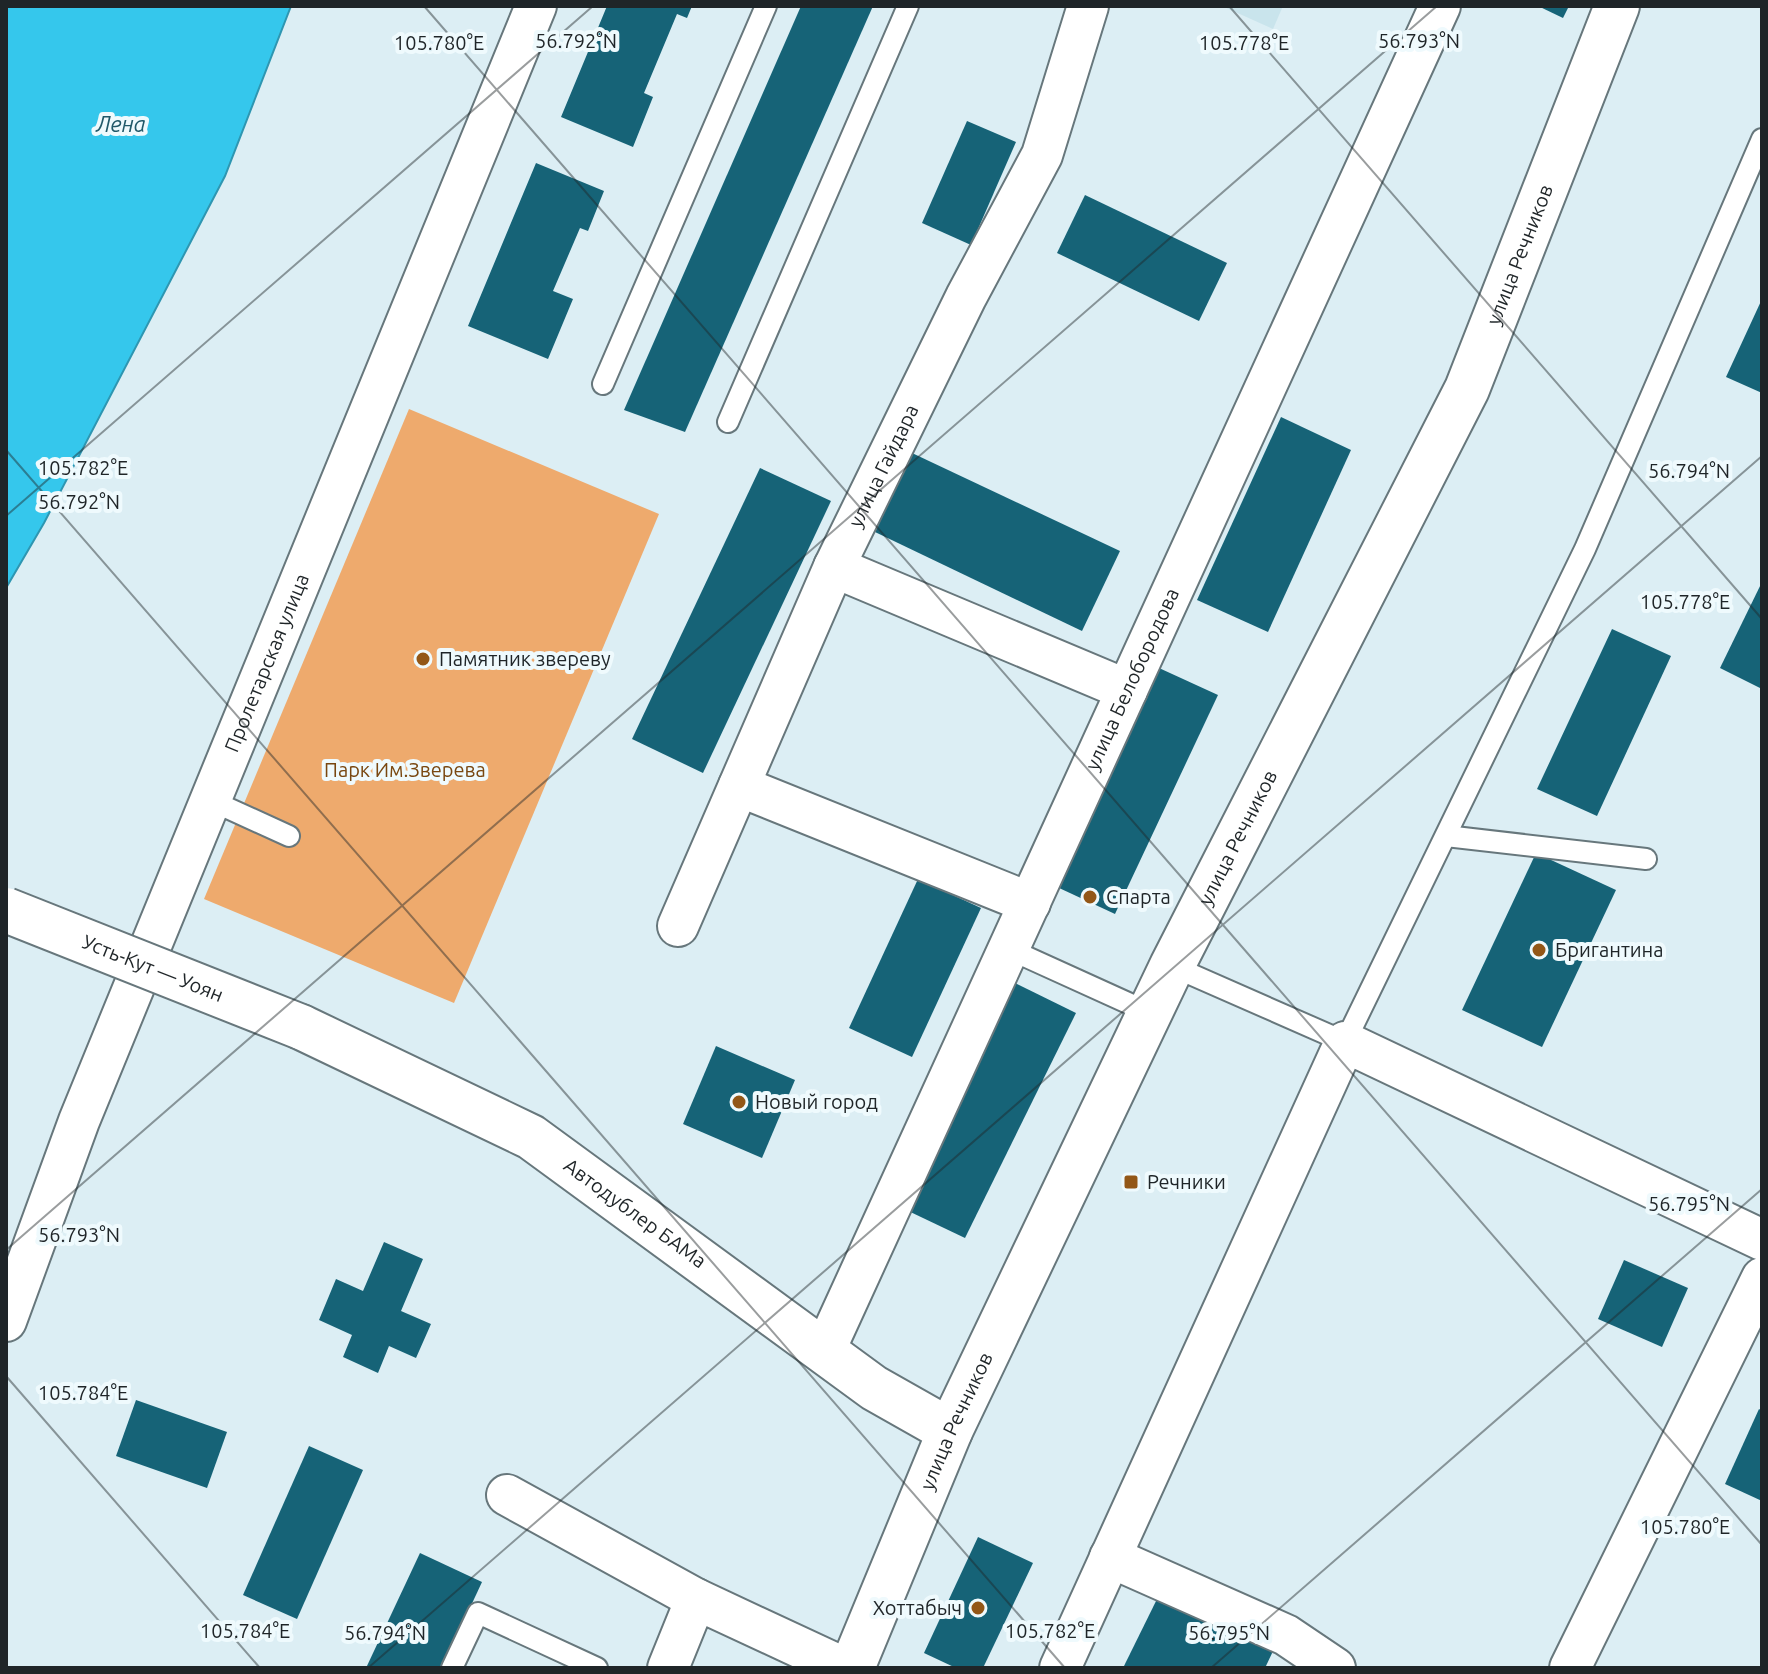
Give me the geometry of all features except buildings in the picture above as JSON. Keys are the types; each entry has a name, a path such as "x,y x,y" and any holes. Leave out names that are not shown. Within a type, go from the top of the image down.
{"main road":[{"name":"улица Речников","path":"852,1668 950,1431 1172,966 1467,389 1617,6"},
{"name":"Усть-Кут — Уоян","path":"6,910 301,1027"},
{"name":"Автодублер БАМа","path":"301,1027 531,1137 874,1388 950,1431"}],"street":[{"name":"Пролетарская улица","path":"6,1321 79,1121 536,6"},
{"name":"улица Гайдара","path":"678,926 834,567 966,297 1042,155 1088,6"},
{"name":"улица Белобородова","path":"824,1352 1440,6"},
{"path":"834,567 1127,690"},
{"path":"739,786 1030,903"},
{"path":"1060,1668 1345,1042 1762,1240"},
{"path":"1570,1668 1762,1278"},
{"path":"507,1495 800,1659 844,1668"},
{"path":"1110,1557 1286,1635 1335,1668"},
{"path":"668,1668 696,1599"}],"lane":[{"path":"603,384 766,6"},
{"path":"728,422 908,6"},
{"path":"1172,966 1345,1042 1585,549 1756,171 1762,139"},
{"path":"210,800 289,836"},
{"path":"1446,836 1646,859"},
{"path":"1009,949 1150,1013"},
{"path":"452,1668 478,1613 597,1668"}],"shaded area":[{"path":"1222,6 1283,6 1273,29"}],"green space":[{"name":"Парк Им.Зверева","path":"409,409 659,514 454,1003 204,899"}],"water":[{"name":"Лена","path":"6,6 291,6 225,176 44,523 6,588"}],"place":[{"name":"Памятник звереву","path":"423,659"},
{"name":"Спарта","path":"1090,897"},
{"name":"Бригантина","path":"1539,950"},
{"name":"Новый город","path":"739,1102"},
{"name":"Речники","path":"1131,1182"},
{"name":"Хоттабыч","path":"978,1608"}]}
